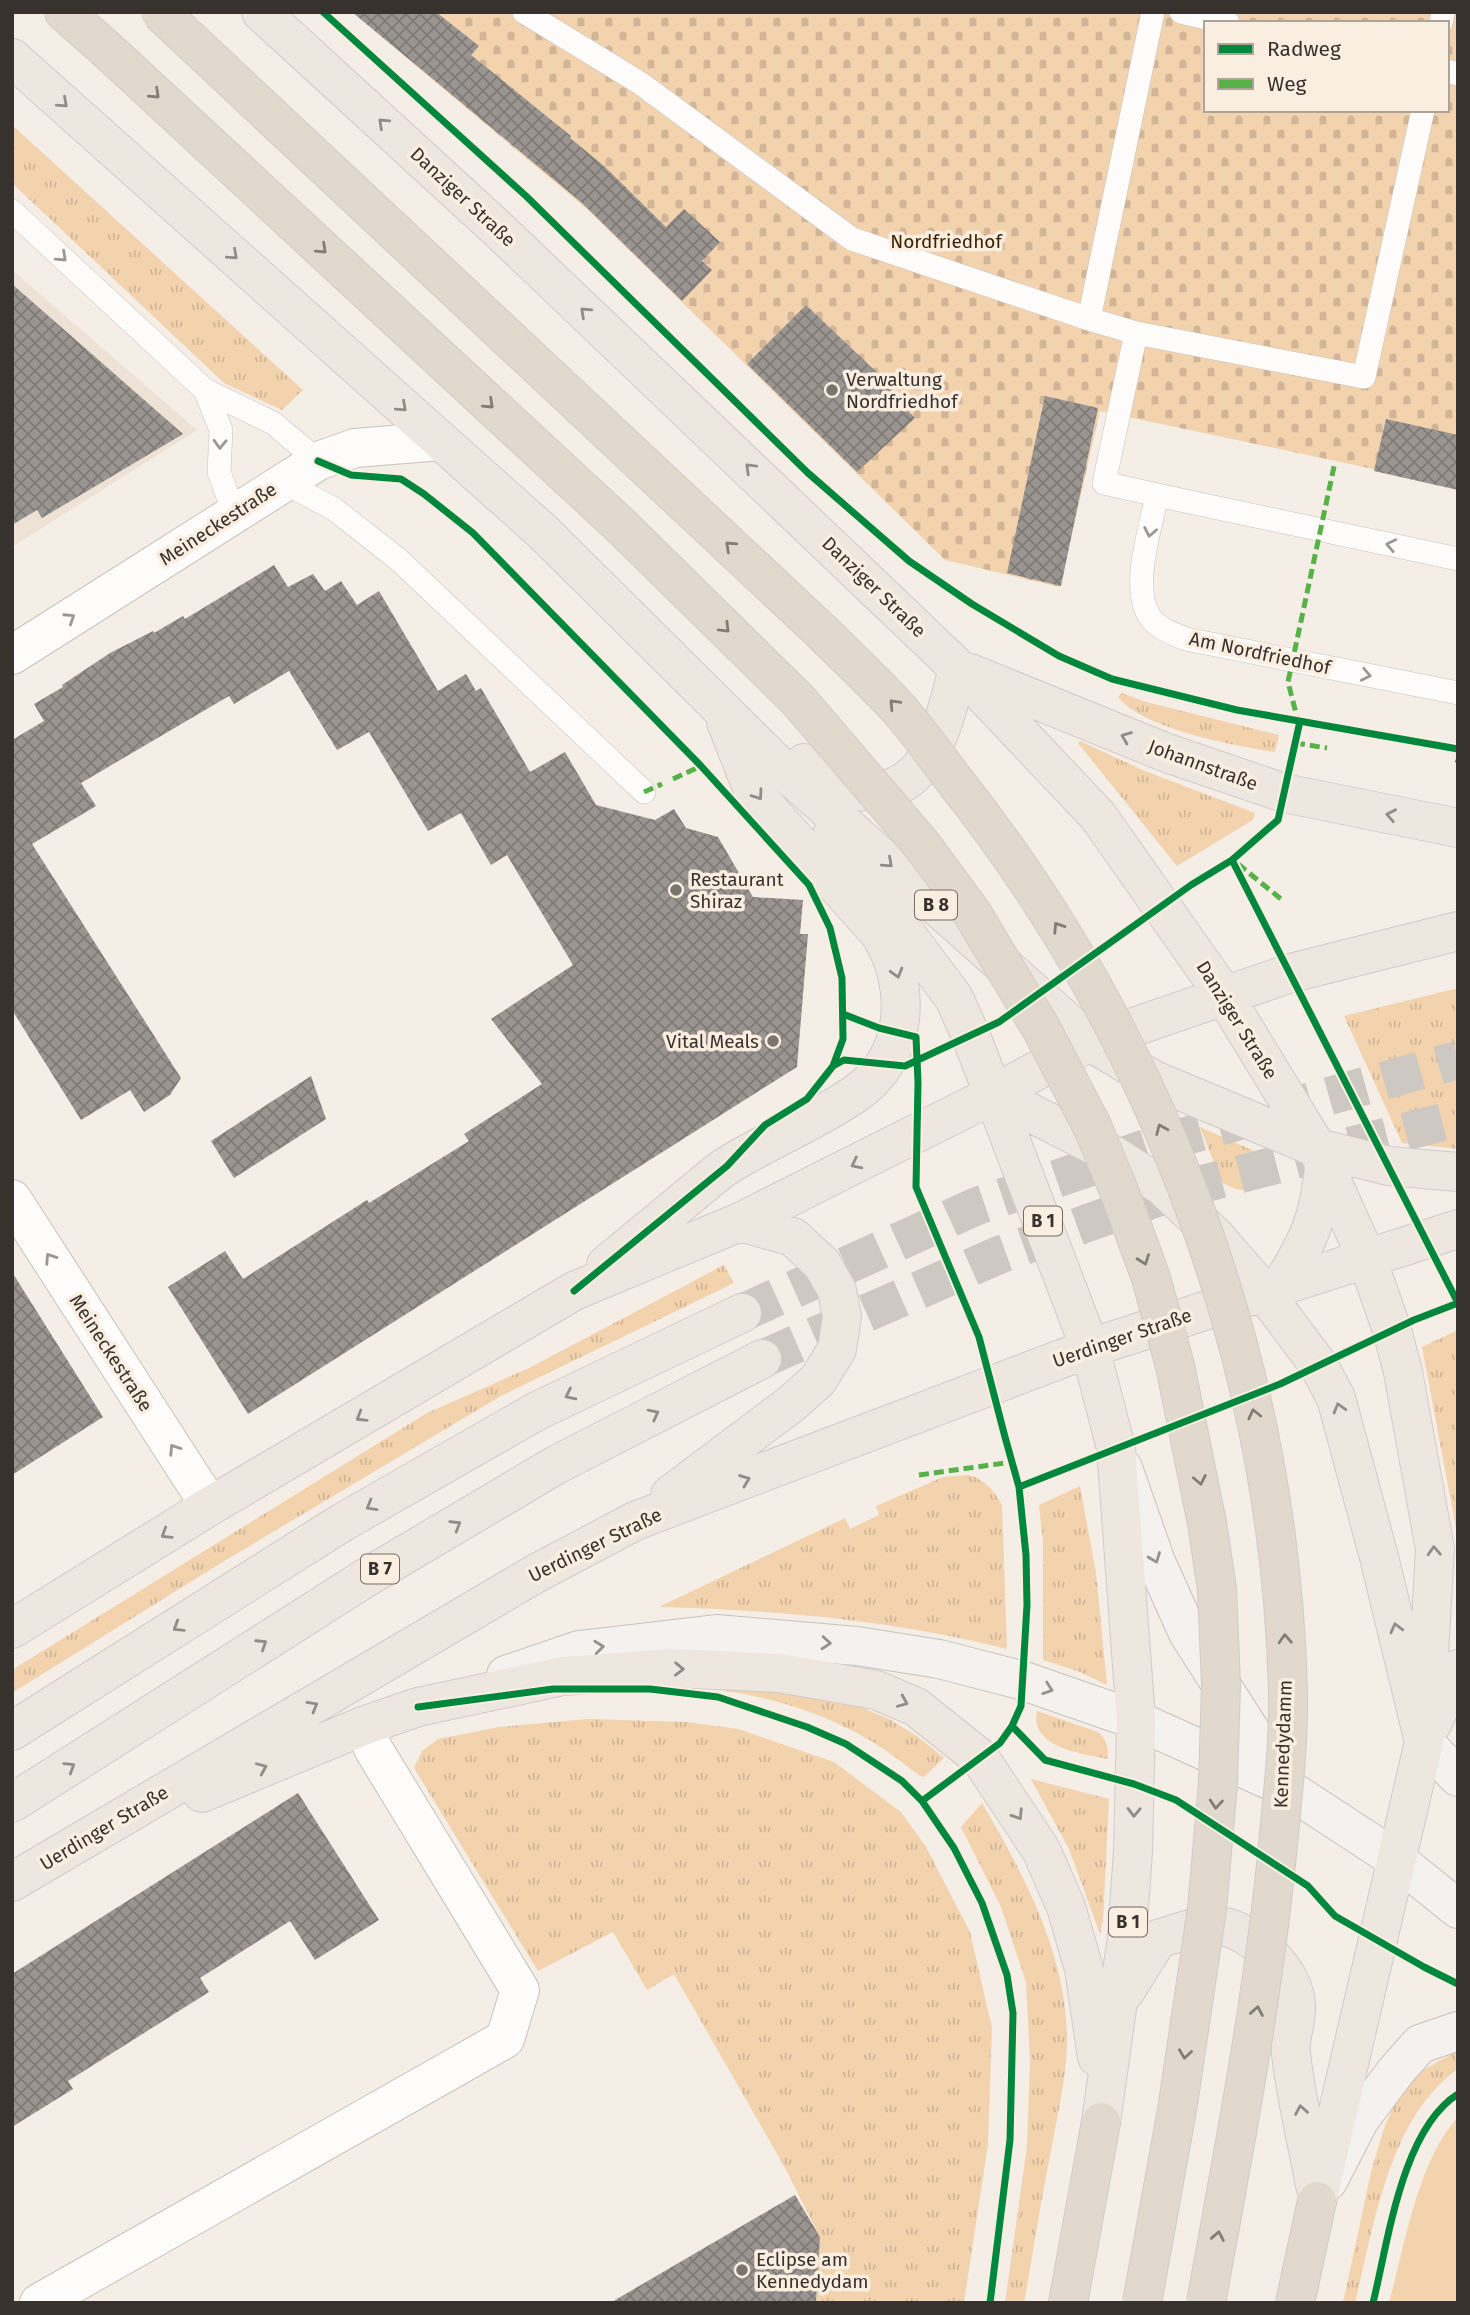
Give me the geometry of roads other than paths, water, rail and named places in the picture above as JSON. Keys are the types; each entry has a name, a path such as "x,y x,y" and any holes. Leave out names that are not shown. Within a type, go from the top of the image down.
{"highway":[{"path":"64,12 610,516 797,700 922,845 972,913 1048,1042 1093,1128 1151,1278 1175,1366 1198,1472 1217,1589 1221,1685 1218,1783 1207,1909 1177,2110 1142,2303"},
{"name":"Kennedydamm","path":"160,12 811,622 899,709 979,811 1028,880 1081,962 1126,1048 1188,1191 1235,1329 1264,1458 1276,1535 1288,1695 1284,1783 1268,1946 1206,2303"},
{"name":"B 1","path":"1068,2303 1101,2122"},
{"path":"1295,2303 1317,2201"}],"main road":[{"name":"Danziger Straße","path":"261,12 511,241 958,668 1098,816 1224,995 1321,1158 1367,1259"},
{"path":"12,58 543,532 645,630 782,769 954,998 994,1094 1115,1156 1162,1186 1272,1288 1336,1398 1379,1557 1424,1742"},
{"path":"722,711 847,791 879,791 902,784 923,763 939,739 958,668"},
{"name":"Johannstraße","path":"958,668 1167,753 1284,793 1458,828"},
{"path":"12,1629 210,1506 574,1290 727,1166 857,1093 878,1073 898,1033 902,1013 901,986 891,951 879,933 754,793 722,711"},
{"name":"B 8","path":"782,769 1090,1042 1154,1080 1321,1158 1458,1172"},
{"path":"574,1290 740,1222 994,1094 1090,1042 1291,973 1458,931"},
{"name":"B 1","path":"994,1094 1090,1348 1116,1448 1136,1720 1132,1875 1127,1937 1101,2122"},
{"path":"1272,1288 1311,1231 1321,1203 1321,1158"},
{"path":"635,1521 791,1404 818,1380 837,1349 842,1317 836,1290 822,1264 793,1237 740,1222"},
{"path":"1272,1288 1458,1229"},
{"path":"1317,2201 1424,1742 1435,1549 1403,1371 1367,1259"},
{"name":"Uerdinger Straße","path":"12,1882 535,1574 635,1521 1090,1348 1272,1288"},
{"path":"12,1731 343,1522 500,1432 537,1411 742,1313"},
{"name":"B 7","path":"12,1803 367,1577 533,1479 762,1359"},
{"path":"63,1851 363,1726 418,1706 563,1676 673,1668 779,1673 876,1690 916,1707 980,1758 1041,1850 1066,1907 1084,1969 1095,2038 1101,2122"},
{"path":"1424,1742 1458,1669"},
{"path":"1118,2003 1158,1939 1199,1927 1222,1926 1241,1933 1271,1955 1293,1983 1296,2006 1290,2050 1317,2201"}],"street":[{"name":"Meineckestraße","path":"12,655 318,461 355,448 441,441"},
{"name":"Meineckestraße","path":"12,1199 210,1506"},
{"path":"1116,1448 1156,1562 1188,1633 1287,1788"},
{"path":"418,1706 579,1650 716,1634 857,1646 939,1659 1024,1681 1136,1720 1287,1788 1397,1860 1458,1909"},
{"path":"39,2303 505,2039 520,1990 374,1750 363,1726"},
{"path":"1424,1742 1458,1777"},
{"path":"1317,2201 1360,2119 1396,2070 1420,2044 1458,2031"}],"lane":[{"path":"524,12 640,83 852,239 1136,333 1364,376 1423,112"},
{"path":"1089,319 1153,12"},
{"path":"1181,12 1219,21"},
{"path":"12,211 205,390 273,423 318,461"},
{"path":"1136,333 1104,483 1458,559"},
{"path":"205,390 221,430 219,472 234,513"},
{"path":"283,482 334,509 399,560 644,792"},
{"name":"Am Nordfriedhof","path":"1157,495 1141,581 1143,600 1150,617 1166,631 1186,639 1458,692"}],"tunnel":[{"path":"742,1313 977,1206 1161,1143 1458,1060"},
{"path":"762,1359 999,1255 1179,1190 1458,1118"}],"place":[{"name":"Verwaltung Nordfriedhof","path":"832,390"},
{"name":"Restaurant Shiraz","path":"676,890"},
{"name":"Vital Meals","path":"773,1041"},
{"name":"Eclipse am Kennedydam","path":"742,2270"}],"park label":[{"name":"Nordfriedhof","path":"946,241"}]}
